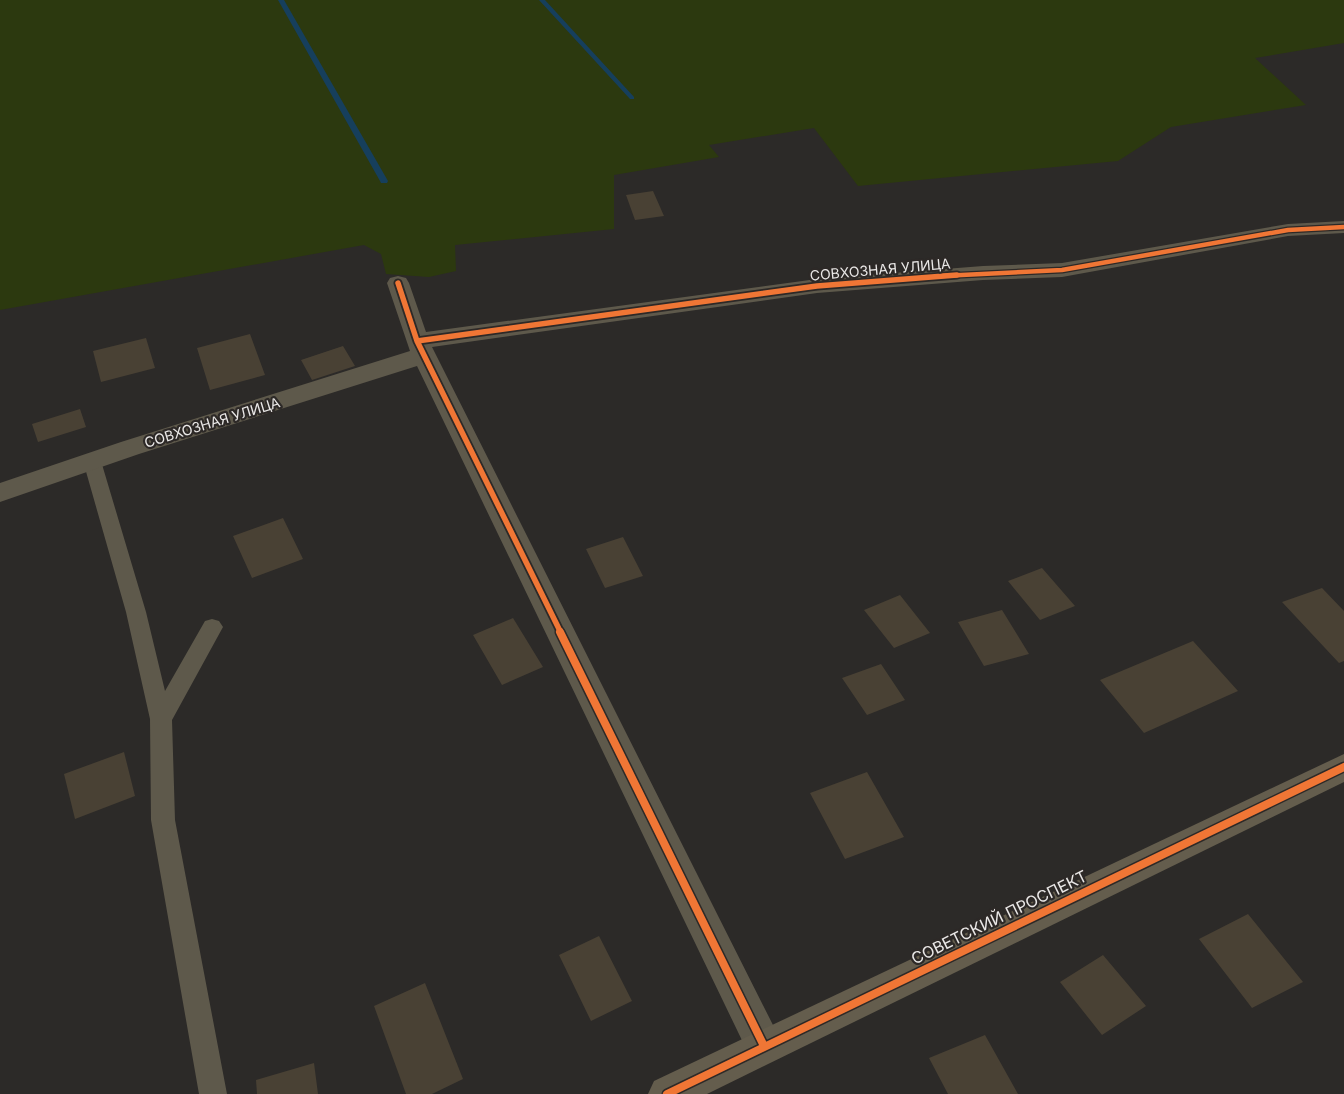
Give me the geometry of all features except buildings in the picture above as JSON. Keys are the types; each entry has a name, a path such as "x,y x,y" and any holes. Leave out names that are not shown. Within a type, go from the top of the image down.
{"street":[{"name":"СОВХОЗНАЯ УЛИЦА","path":"0,493 421,348 817,286 983,273 1062,270 1288,230 1344,227"},
{"path":"398,283 421,348 764,1046"},
{"name":"СОВЕТСКИЙ ПРОСПЕКТ","path":"666,1094 1344,767"}],"lane":[{"path":"92,461 136,612 161,719 163,820 212,1094"},
{"path":"161,719 212,627"}],"green space":[{"path":"0,0 1344,0 1344,43 1255,58 1306,105 1171,127 1118,161 858,186 814,128 709,145 719,157 614,175 614,229 455,245 456,271 429,277 386,274 381,254 364,245 0,310"}],"waterway":[{"path":"281,0 384,181"},
{"path":"542,0 632,98"}],"cycle path":[{"path":"417,341 817,286 983,273 1062,270 1288,230 1344,227"},
{"path":"398,283 417,341 764,1046"},
{"path":"667,1094 1344,767"}]}
